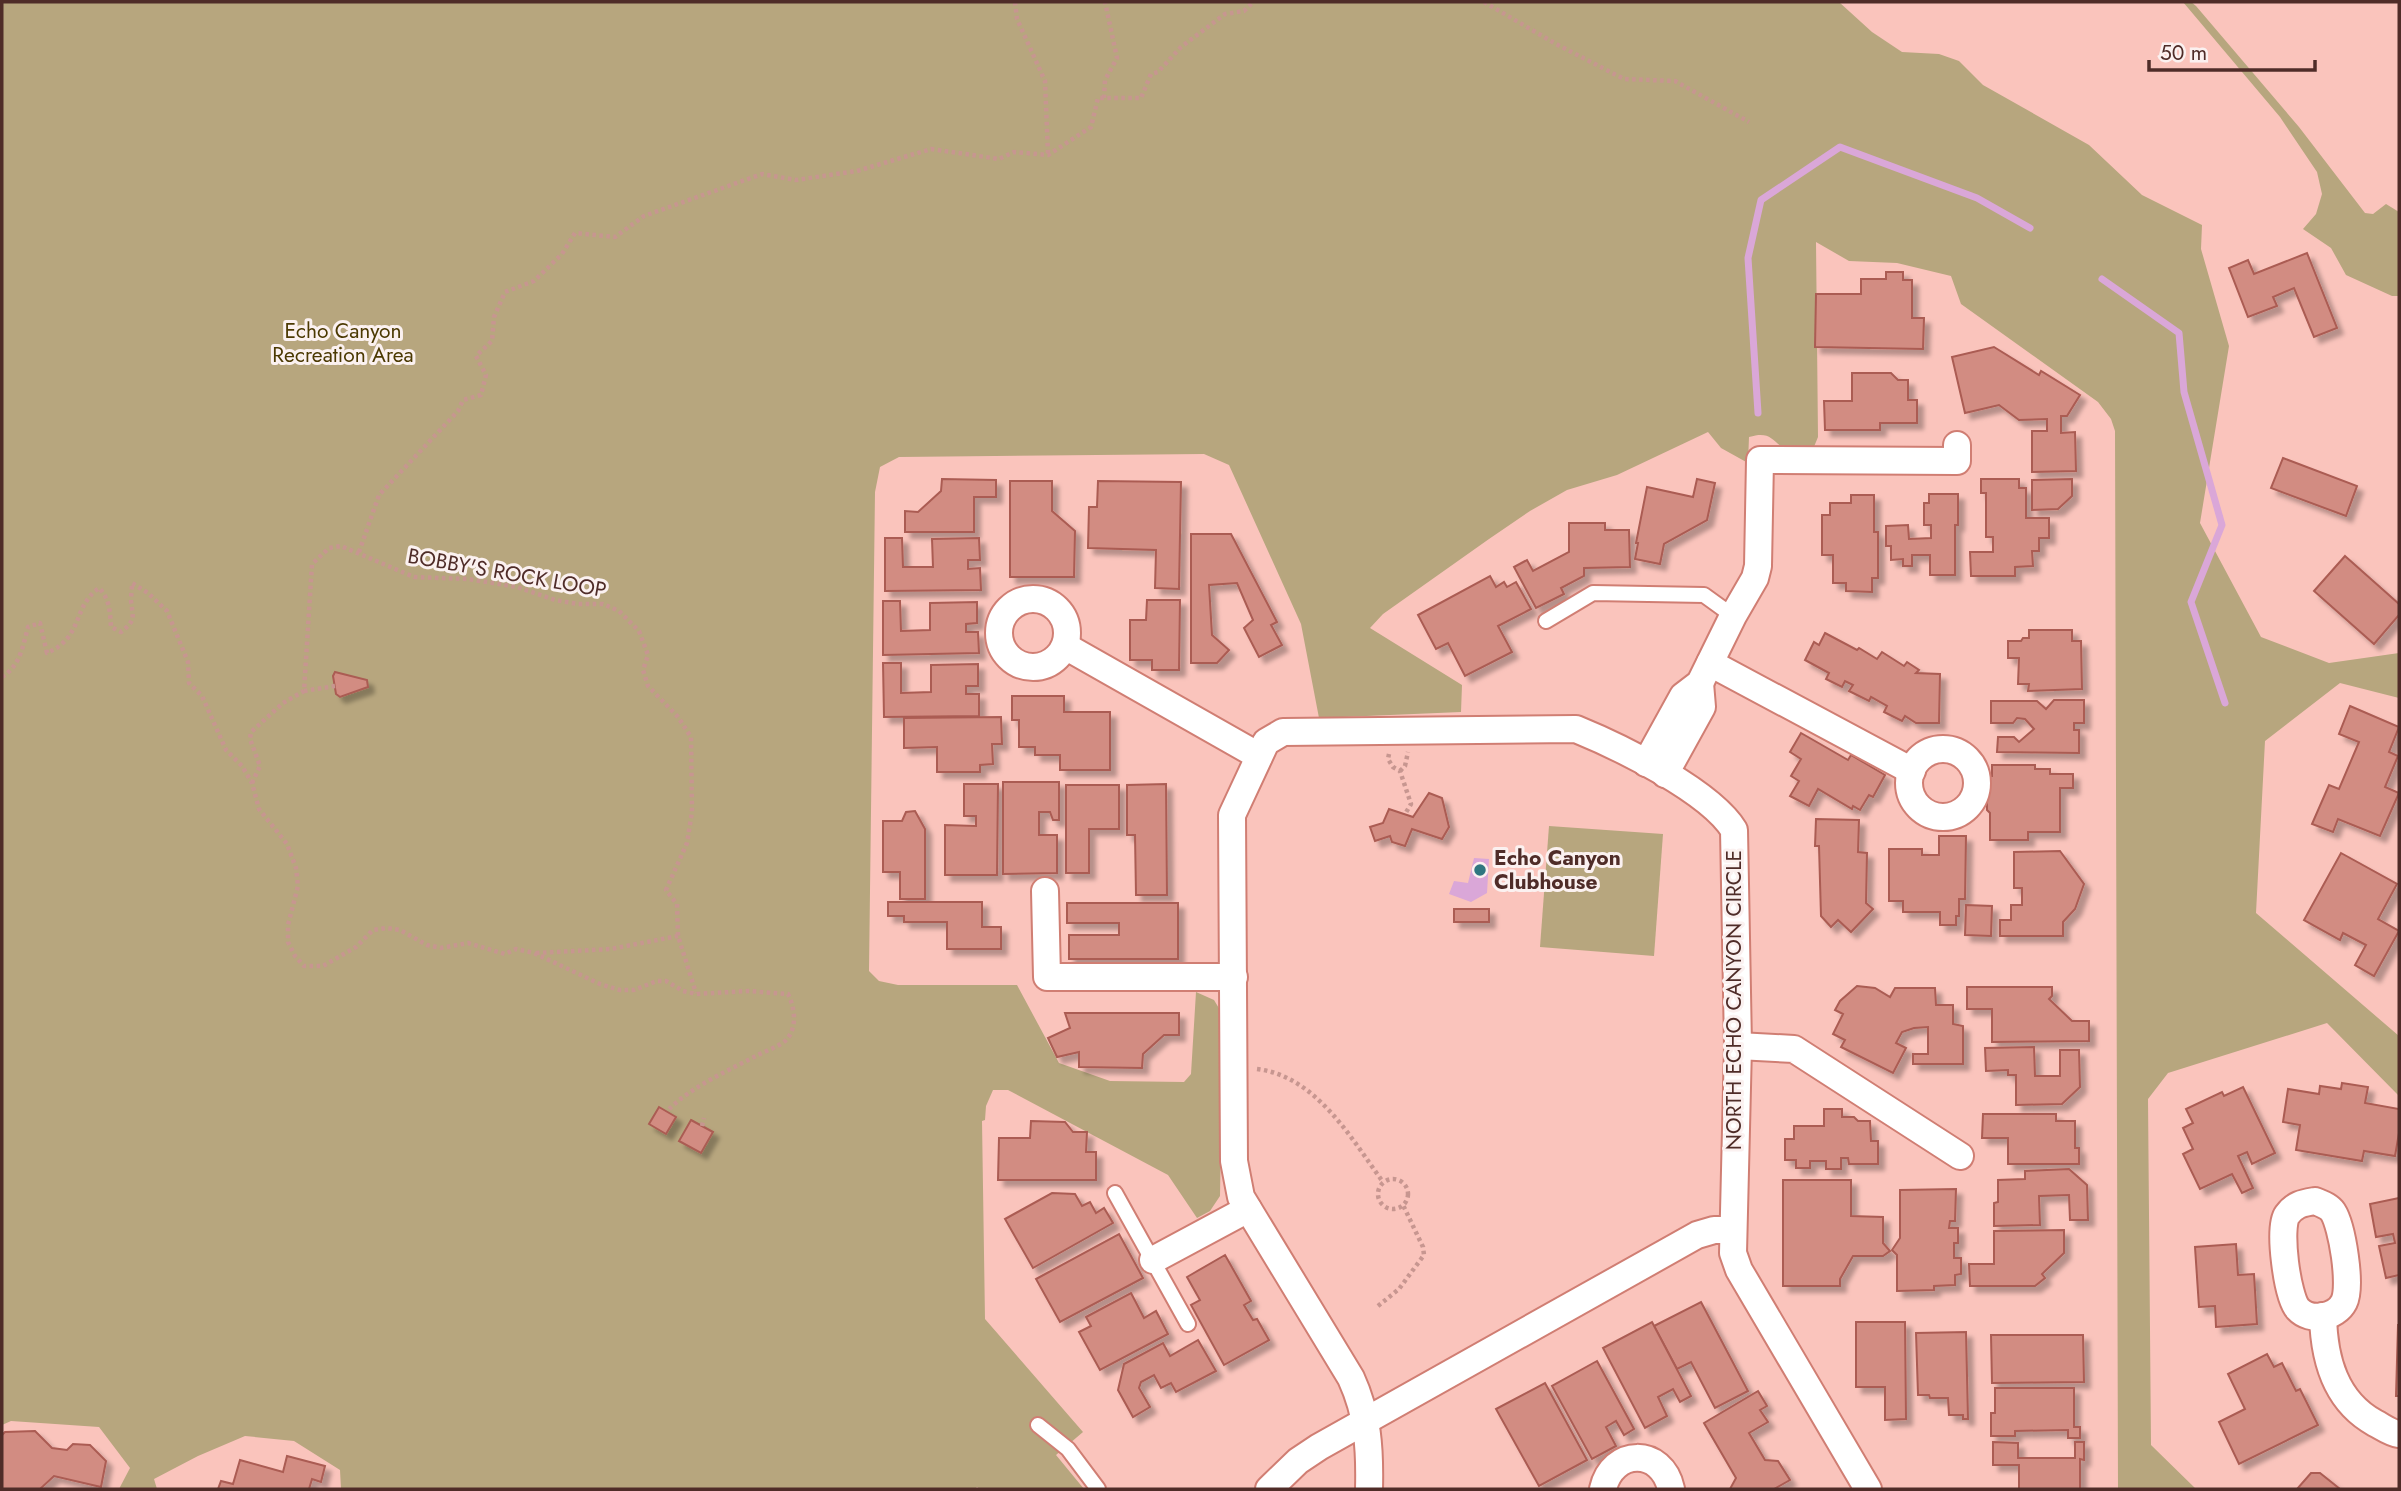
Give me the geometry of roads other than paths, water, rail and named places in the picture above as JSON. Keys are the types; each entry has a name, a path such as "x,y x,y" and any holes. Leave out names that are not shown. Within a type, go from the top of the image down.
{"street":[{"path":"1656,769 1683,696 1705,673 1748,592 1758,566 1760,460 1957,461 1957,445"},
{"path":"1065,646 1259,756"},
{"path":"1705,673 1912,771"},
{"name":"NORTH ECHO CANYON CIRCLE","path":"1369,1489 1370,1442 1361,1399 1351,1378 1241,1197 1234,1161 1232,814 1266,743 1283,732 1576,729 1611,743 1719,810 1734,830 1738,1046 1733,1253 1739,1269 1868,1489"},
{"path":"1045,891 1047,977 1234,977"},
{"path":"1738,1046 1794,1049 1960,1156"},
{"path":"1153,1259 1248,1209"},
{"path":"1269,1489 1298,1461 1366,1420 1697,1235 1714,1230 1733,1230"},
{"path":"2323,1316 2324,1345 2332,1376 2341,1391 2361,1415 2399,1434"},
{"path":"1603,1489 1611,1469 1628,1459 1638,1457 1656,1464 1668,1479 1671,1489"}],"lane":[{"path":"1546,621 1593,593 1704,595 1733,616"},
{"path":"1115,1193 1188,1324"},
{"path":"1038,1425 1068,1449 1098,1489"}],"waterway":[{"path":"1758,413 1748,258 1761,200 1840,147 1977,198 2030,228"},
{"path":"2102,279 2179,333 2184,392 2222,525 2191,602 2225,703"}],"place":[{"name":"Echo Canyon Clubhouse","path":"1480,870"}],"park label":[{"name":"Echo Canyon Recreation Area","path":"343,343"}]}
